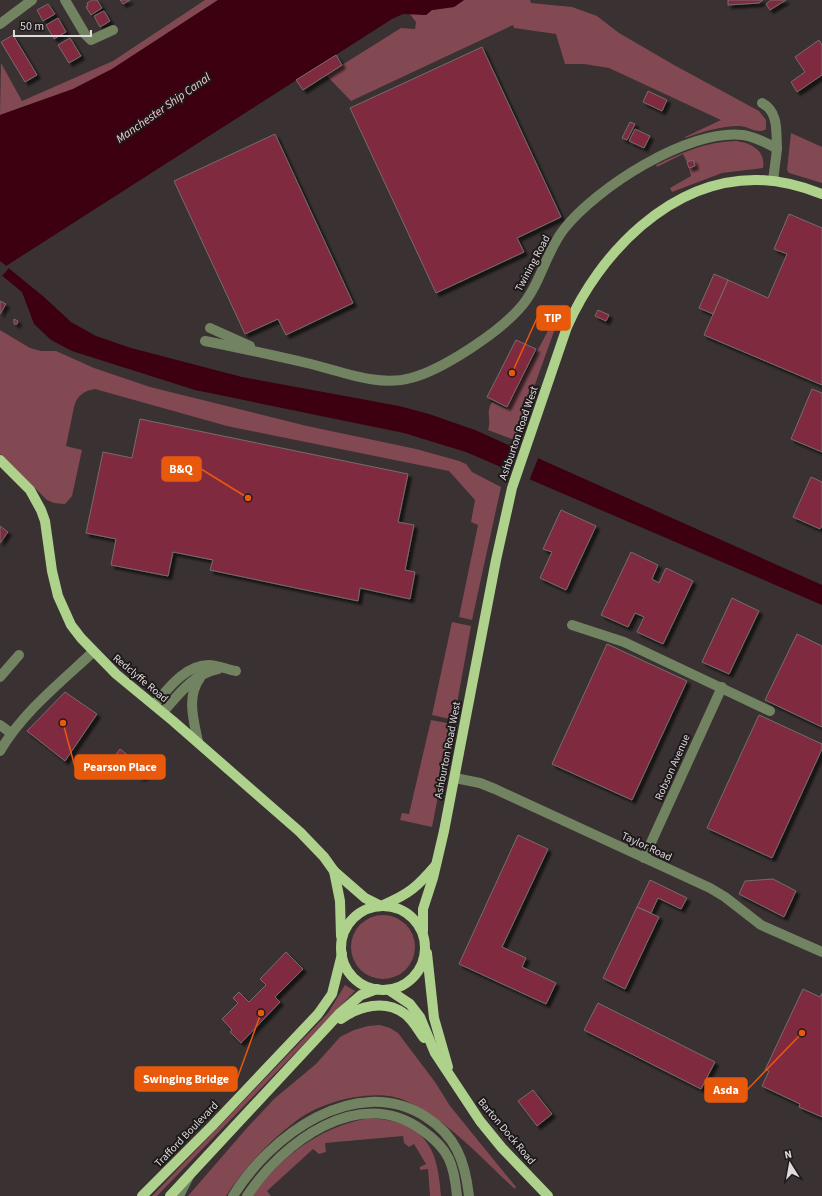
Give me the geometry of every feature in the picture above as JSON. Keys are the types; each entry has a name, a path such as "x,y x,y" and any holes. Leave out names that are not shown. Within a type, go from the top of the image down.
{"main road":[{"name":"Ashburton Road West","path":"423,932 423,909 437,863 455,778 496,560 512,488 526,444 576,307 595,275 617,248 643,224 687,197 720,185 738,181 773,181 792,184 822,194"},
{"name":"Redclyffe Road","path":"0,460 30,490 41,510 45,521 52,571 58,596 71,626 93,652 116,674 198,742 300,832 324,857 334,871 365,898 381,905"},
{"name":"Ashburton Road West","path":"381,905 410,892 418,886 437,863"},
{"name":"Redclyffe Road","path":"334,871 340,901 341,950"},
{"path":"381,905 396,907 407,912 416,921 423,932 426,945 425,958 420,969 412,979 401,986 389,990 377,989 364,985 354,978 346,967 341,950 343,934 349,923 357,914 367,908 381,905"},
{"name":"Barton Dock Road","path":"426,945 434,1018 452,1078"},
{"name":"Trafford Boulevard","path":"142,1196 212,1126 318,1014 332,994 341,950"},
{"path":"170,1196 350,1003 361,995 377,989"},
{"name":"Barton Dock Road","path":"389,990 412,1007 420,1017 435,1053 468,1104 502,1148 548,1196"},
{"path":"321,1033 350,1012 361,1008 383,1005 405,1014 412,1021 435,1053"}],"street":[{"path":"0,24 32,0"},
{"path":"65,0 85,34 91,40 113,30"},
{"path":"762,103 769,107 776,119 777,149 773,181"},
{"name":"Twining Road","path":"268,354 380,380 399,381 428,372 490,333 520,308 566,226 594,200 635,170 682,146 715,136 745,135 777,149"},
{"path":"210,328 268,354"},
{"path":"205,341 268,354"},
{"path":"572,625 624,642 770,711"},
{"path":"0,751 11,733 40,702 93,652"},
{"path":"0,677 19,655"},
{"path":"154,705 170,687 188,672 196,668 210,665 236,672"},
{"path":"163,712 194,679 206,672 224,669"},
{"path":"198,742 192,699 197,682 206,672"},
{"name":"Robson Avenue","path":"644,858 722,687"},
{"path":"0,725 11,733"},
{"name":"Taylor Road","path":"455,778 480,783 495,789 710,888 725,897 761,925 822,952"},
{"path":"233,1196 260,1160 294,1130 311,1120 343,1106 376,1102 386,1102 409,1108 432,1121 446,1132 463,1162 469,1196"},
{"path":"247,1196 267,1169 297,1141 335,1121 355,1116 375,1114 403,1119 415,1124 438,1143 450,1158 454,1167 457,1196"},
{"path":"180,1196 189,1176"}],"shaded area":[{"path":"205,0 218,0 112,69 73,89 0,115 1,63 22,101 113,61"},
{"path":"464,0 530,0 531,3 572,7 597,16 619,33 759,111 766,120 766,129 763,131 756,131 742,126 732,126 685,138 721,120 609,68 584,64 565,64 556,34 514,28 513,25 351,101 326,75 401,28 415,29 416,22 409,13 426,15 432,10 454,7"},
{"path":"791,133 822,147 822,183 789,173 787,170"},
{"path":"736,141 742,142 757,149 762,157 763,168 722,173 672,192 670,188 691,176 689,168 695,166 693,161 687,162 683,154 657,167 656,165 695,148 715,143"},
{"path":"553,321 557,323 515,440 488,430 489,409 492,402 507,409"},
{"path":"0,330 30,348 41,351 56,351 94,368 150,387 307,426 416,449 466,464 472,472 501,487 472,620 459,617 478,525 471,522 475,500 449,471 227,426 95,389 87,391 81,395 74,407 66,446 82,450 72,496 65,504 54,503 47,500 0,454"},
{"path":"452,622 471,626 454,720 432,715"},
{"path":"431,720 452,724 432,827 400,820 402,813 409,814"},
{"path":"383,915 401,921 409,929 415,947 409,965 401,973 383,979 365,973 357,965 351,947 357,929 365,921"},
{"path":"345,985 355,991 157,1196 152,1196 328,1013"},
{"path":"380,1025 390,1028 398,1033 435,1082 450,1106 516,1187 515,1189 464,1140 436,1118 406,1101 380,1095 350,1098 334,1102 320,1107 296,1121 267,1146 249,1165 226,1196 188,1196 274,1099 316,1064 340,1037 354,1030 368,1026"},
{"path":"368,1118 387,1120 402,1124 414,1130 424,1138 431,1149 436,1162 441,1196 430,1196 428,1169 420,1170 420,1167 426,1164 414,1144 409,1147 404,1143 403,1136 325,1143 326,1152 319,1154 313,1149 267,1191 271,1196 252,1196 276,1168 302,1146 332,1129"}],"water":[{"name":"Manchester Ship Canal","path":"218,0 464,0 454,7 432,10 426,15 403,14 392,19 6,266 44,297 71,322 96,336 131,348 242,377 399,406 429,414 475,430 822,585 822,605 466,452 404,433 195,390 72,351 51,340 34,324 22,292 0,274 0,115 73,89 112,69"}],"pier":[{"path":"0,261 9,268 2,276 0,274"},
{"path":"514,445 539,456 529,481 505,471"}],"building":[{"path":"92,0 97,0 102,8 91,15 86,7 88,6 87,3"},
{"path":"120,0 130,0 123,4"},
{"path":"728,0 763,0 759,3 728,5"},
{"path":"771,0 786,0 770,10 766,4"},
{"path":"48,4 55,14 43,21 37,10"},
{"path":"104,11 110,21 100,27 94,16"},
{"path":"58,18 66,32 54,39 46,25"},
{"path":"13,35 37,75 25,82 1,42"},
{"path":"70,38 81,56 69,63 58,45"},
{"path":"819,40 822,45 822,75 797,92 791,82 805,72 795,57"},
{"path":"482,47 561,217 517,238 524,252 436,293 350,108"},
{"path":"336,55 342,65 303,90 296,80"},
{"path":"648,91 667,100 662,111 643,102"},
{"path":"630,122 635,124 627,140 622,138"},
{"path":"635,129 650,136 644,148 629,141"},
{"path":"275,134 353,303 286,335 278,319 245,334 174,181"},
{"path":"693,160 695,166 689,168 687,162"},
{"path":"789,214 822,228 822,385 704,335 728,280 768,298 787,254 774,249"},
{"path":"714,274 728,280 713,314 699,308"},
{"path":"0,301 6,304 0,314"},
{"path":"598,310 609,315 606,321 595,316"},
{"path":"14,319 18,321 17,324 14,324"},
{"path":"516,340 536,349 507,407 487,397"},
{"path":"812,389 822,393 822,452 791,439"},
{"path":"140,419 408,474 398,522 414,525 405,570 415,572 410,599 360,588 358,601 210,570 213,560 173,552 168,576 111,565 116,539 86,533 103,452 132,458"},
{"path":"811,477 822,482 822,526 820,529 793,517"},
{"path":"561,510 596,526 566,590 540,578 552,552 543,549"},
{"path":"0,526 8,532 0,543"},
{"path":"631,552 658,565 652,579 659,583 666,568 693,581 663,644 637,632 644,617 635,613 628,627 601,615"},
{"path":"732,598 759,611 729,674 702,662"},
{"path":"797,634 822,646 822,727 765,700"},
{"path":"607,644 687,681 632,800 552,764"},
{"path":"65,692 97,714 65,761 27,731"},
{"path":"759,715 822,744 822,749 772,858 707,828"},
{"path":"120,749 148,771 142,778 115,756"},
{"path":"518,835 548,849 502,947 526,958 522,967 556,983 546,1004 459,964"},
{"path":"773,879 796,891 784,917 739,894 745,881"},
{"path":"650,880 687,898 681,909 658,898 651,913 637,907"},
{"path":"637,907 659,917 625,989 603,978"},
{"path":"286,952 303,969 275,997 280,1002 241,1043 230,1032 232,1030 222,1019 238,1003 233,998 239,992 249,1002 266,985 260,979"},
{"path":"803,989 820,997 822,993 822,1117 799,1107 800,1104 762,1086 769,1071 765,1070"},
{"path":"598,1003 715,1062 701,1089 584,1030"},
{"path":"533,1090 552,1114 537,1126 518,1101"}],"place":[{"name":"TIP","path":"512,373"},
{"name":"B&Q","path":"248,498"},
{"name":"Pearson Place","path":"63,723"},
{"name":"Swinging Bridge","path":"261,1013"},
{"name":"Asda","path":"802,1033"}]}
